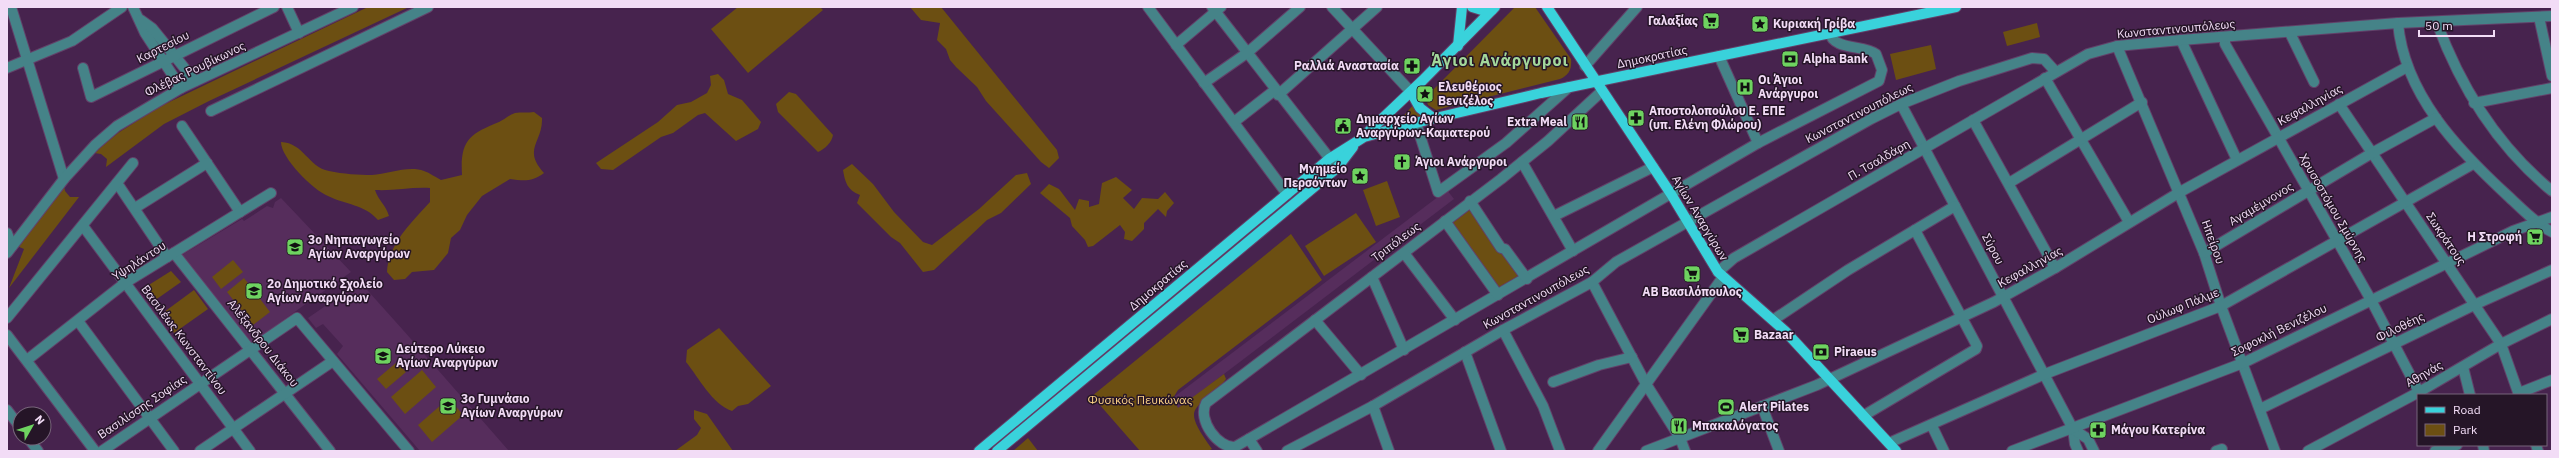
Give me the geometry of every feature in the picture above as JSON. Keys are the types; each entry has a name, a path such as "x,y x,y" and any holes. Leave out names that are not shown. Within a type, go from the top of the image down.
{"main road":[{"path":"1458,46 1462,7"},
{"path":"1472,7 1485,11 1493,8"},
{"name":"Αγίων Αναργύρων","path":"1546,7 1671,194 1720,274 1785,331 1893,447"},
{"name":"Δημοκρατίας","path":"979,451 1329,159 1360,139 1433,118 1569,87 1956,7"},
{"path":"1360,139 1458,46 1493,8"},
{"path":"1411,92 1420,108 1433,118"},
{"name":"Δημοκρατίας","path":"997,451 1337,168 1360,139"}],"street":[{"path":"11,7 64,179"},
{"path":"7,68 72,41 122,7"},
{"path":"134,7 141,20 145,33 181,88"},
{"name":"Καρτεσίου","path":"83,68 91,97 274,7"},
{"path":"287,7 299,33"},
{"name":"Φλέβας Ρουβίκωνος","path":"10,250 64,179 95,144 117,126 181,88 353,7"},
{"path":"211,111 428,7"},
{"path":"1148,7 1288,194"},
{"path":"1204,83 1247,52 1300,7"},
{"path":"1332,7 1411,92"},
{"path":"1234,122 1277,92 1353,29 1377,7"},
{"path":"1585,66 1635,8"},
{"path":"1176,45 1216,9 1277,92 1337,168"},
{"name":"Κωνσταντινουπόλεως","path":"1287,451 1373,406 1503,330 1592,282 1616,262 1688,221 1901,104 1959,81 2032,58 2044,59 2056,71 2088,54 2117,46 2398,23 2437,23 2539,18 2552,16"},
{"path":"2539,18 2552,76"},
{"path":"141,20 152,28 195,81"},
{"path":"2398,23 2399,39 2407,67 2436,118 2474,164 2538,222 2552,232"},
{"path":"2437,23 2446,48 2474,103 2495,133 2552,191"},
{"name":"Κωνσταντινουπόλεως","path":"1227,447 1235,447 1758,143 1870,88 1881,78 1881,66 1876,54 1840,44 1832,38 1830,33"},
{"path":"2290,33 2314,82"},
{"name":"Χρυσοστόμου Σμύρνης","path":"2225,37 2225,44 2307,191 2371,300 2419,392"},
{"path":"2181,40 2237,160"},
{"name":"Ηπείρου","path":"2117,46 2180,192 2204,253 2221,306 2276,451"},
{"path":"1719,56 1758,143"},
{"name":"Κεφαλληνίας","path":"1646,451 1830,379 2003,297 2055,268 2180,192 2407,67"},
{"name":"Π. Τσαλδάρη","path":"1598,451 1646,384 1720,274 1734,258 2056,71"},
{"path":"2045,78 2130,222"},
{"path":"1416,123 1438,192 1447,187 1506,143 1569,87"},
{"path":"2474,103 2552,88"},
{"name":"Τριπόλεως","path":"1227,447 1218,442 1203,417 1203,409 1206,403 1522,162 1602,92"},
{"path":"2009,183 2142,102"},
{"name":"Σύρου","path":"1901,104 2073,428 2075,444 2078,451"},
{"name":"Σωκράτους","path":"2339,104 2501,344 2519,394"},
{"name":"Αγαμέμνονος","path":"2204,253 2372,153 2436,118"},
{"path":"1973,120 2055,268"},
{"path":"182,126 240,212"},
{"path":"1522,162 1573,251"},
{"path":"7,318 133,163"},
{"path":"135,208 207,164"},
{"name":"Ούλωφ Πάλμε","path":"1893,447 1932,426 2045,374 2221,306 2405,201 2474,164"},
{"path":"1554,216 1653,167"},
{"name":"Αλέξανδρου Διάκου","path":"117,183 170,255 252,349 330,451"},
{"name":"Υψηλάντου","path":"27,360 125,284 271,193"},
{"path":"1470,201 1501,248 1505,249 1526,279"},
{"path":"1773,320 1955,206"},
{"name":"Σοφοκλή Βενιζέλου","path":"2012,451 2243,363 2513,231 2552,218"},
{"path":"1445,221 1498,295"},
{"name":"Βασιλέως Κωνσταντίνου","path":"83,226 250,451"},
{"path":"1863,416 1976,349 1976,341 1915,230"},
{"path":"7,233 10,250"},
{"path":"1404,253 1455,320"},
{"name":"Φιλοθέης","path":"2260,409 2474,305 2552,270"},
{"path":"1372,277 1404,350"},
{"path":"1592,282 1646,384 1680,438 1685,451"},
{"name":"Βασιλίσσης Σοφίας","path":"102,451 297,318 333,361"},
{"name":"Αθηνάς","path":"2308,451 2419,392 2501,344 2552,319"},
{"path":"78,320 174,451"},
{"path":"1315,320 1361,375"},
{"path":"1503,330 1543,406 1560,451"},
{"path":"7,334 95,451"},
{"path":"1465,352 1501,451"},
{"path":"1553,382 1599,365 1632,357"},
{"path":"200,451 333,361 408,451"},
{"path":"2463,367 2470,394"},
{"path":"2519,394 2552,380"},
{"path":"1373,406 1389,451"},
{"path":"1762,406 1779,451"},
{"path":"1932,426 1944,451"},
{"name":"Σύρου","path":"2073,428 2088,439 2094,451"},
{"path":"1249,439 1258,451"},
{"path":"2435,451 2453,446"}],"shaded area":[{"path":"1447,190 1454,199 1153,428 1145,419"},
{"name":"2ο Δημοτικό Σχολείο Αγίων Αναργύρων","path":"281,198 351,272 317,296 313,295 307,303 252,343 182,255 242,219 244,221 267,206 273,208 275,202"},
{"name":"Δεύτερο Λύκειο Αγίων Αναργύρων","path":"360,282 509,451 420,451 337,354 343,346 323,324 316,328 308,318"}],"green space":[{"path":"368,7 409,7 209,101 164,124 106,167 107,159 101,154 94,153 118,133 159,107"},
{"path":"738,7 820,7 823,10 748,73 711,29"},
{"path":"910,7 941,7 1057,150 1059,158 1049,168 1041,162 986,101 977,87 950,60 946,49 937,40 940,23 921,20"},
{"path":"1515,7 1535,7 1571,59 1571,66 1568,74 1560,79 1436,110 1428,105 1426,99 1430,93"},
{"path":"2037,23 2040,37 2007,46 2003,32"},
{"path":"1931,45 1936,69 1896,80 1890,54"},
{"path":"718,74 724,80 728,94 742,100 761,122 758,129 736,141 705,113 698,115 673,133 661,137 613,170 601,169 596,163 658,122 677,105 691,102 707,93 711,85 710,76"},
{"path":"789,92 796,94 833,135 830,143 821,151 818,152 778,112 776,104"},
{"path":"1414,104 1424,116 1398,122"},
{"path":"534,112 542,118 540,133 534,151 538,165 544,173 536,178 528,180 510,179 482,196 467,215 460,230 451,238 448,253 434,270 412,272 405,279 394,280 387,272 388,262 396,243 402,234 430,202 430,188 375,190 389,216 378,220 367,211 328,196 314,187 292,165 282,149 281,142 289,143 295,146 316,165 329,171 372,175 405,169 418,169 441,180 462,175 462,163 465,146 468,140 474,135 515,113"},
{"path":"852,164 873,184 894,212 923,242 932,245 979,209 1016,175 1027,173 1031,184 1001,213 987,220 934,270 923,272 900,243 891,237 857,203 860,195 849,188 843,170"},
{"path":"1116,177 1132,190 1123,198 1134,209 1142,198 1158,199 1165,192 1174,203 1167,211 1166,217 1158,209 1144,223 1144,229 1132,241 1124,239 1125,232 1120,225 1093,246 1088,247 1085,240 1072,226 1070,218 1040,193 1049,184 1059,189 1075,210 1079,199 1089,201 1089,207 1099,204 1102,183"},
{"path":"1387,181 1400,217 1376,226 1363,190"},
{"path":"64,184 65,191 70,197 79,197 9,288 24,249 17,246"},
{"path":"1471,209 1520,275 1499,289 1451,224"},
{"path":"1356,213 1376,242 1324,276 1305,246"},
{"name":"Φυσικός Πευκώνας","path":"1291,234 1322,280 1178,390 1173,398 1178,408 1224,374 1226,379 1217,390 1196,408 1194,414 1195,422 1212,449 1208,451 1140,451 1092,396"},
{"path":"233,260 243,272 221,289 212,277"},
{"path":"171,271 181,282 154,301 144,288"},
{"path":"244,278 270,312 253,325 227,292"},
{"path":"194,290 208,309 174,333 160,315"},
{"path":"719,328 771,386 748,404 738,406 732,411 725,408 712,397 686,362 687,350"},
{"path":"397,362 406,372 386,389 377,379"},
{"path":"422,370 436,387 405,414 391,397"},
{"path":"449,398 463,415 432,442 418,425"},
{"path":"694,410 707,414 733,451 675,451 697,435 701,428 694,419"},
{"path":"1028,438 1038,451 1013,451"}],"place":[{"name":"Γαλαξίας","path":"1711,21"},
{"name":"Κυριακή Γρίβα","path":"1760,24"},
{"name":"Alpha Bank","path":"1790,59"},
{"name":"Ραλλιά Αναστασία","path":"1412,66"},
{"name":"Οι Άγιοι Ανάργυροι","path":"1745,87"},
{"name":"Ελευθέριος Βενιζέλος","path":"1425,94"},
{"name":"Αποστολοπούλου Ε. ΕΠΕ (υπ. Ελένη Φλώρου)","path":"1636,118"},
{"name":"Extra Meal","path":"1580,122"},
{"name":"Δημαρχείο Αγίων Αναργύρων-Καματερού","path":"1343,126"},
{"name":"Άγιοι Ανάργυροι","path":"1402,162"},
{"name":"Μνημείο Περσόντων","path":"1360,176"},
{"name":"Η Στροφή","path":"2535,237"},
{"name":"3ο Νηπιαγωγείο Αγίων Αναργύρων","path":"295,247"},
{"name":"ΑΒ Βασιλόπουλος","path":"1692,274"},
{"name":"2ο Δημοτικό Σχολείο Αγίων Αναργύρων","path":"254,291"},
{"name":"Bazaar","path":"1741,335"},
{"name":"Piraeus","path":"1821,352"},
{"name":"Δεύτερο Λύκειο Αγίων Αναργύρων","path":"383,356"},
{"name":"3ο Γυμνάσιο Αγίων Αναργύρων","path":"448,406"},
{"name":"Alert Pilates","path":"1726,407"},
{"name":"Μπακαλόγατος","path":"1679,426"},
{"name":"Μάγου Κατερίνα","path":"2098,430"}],"district":[{"name":"Άγιοι Ανάργυροι","path":"1500,60"}]}
